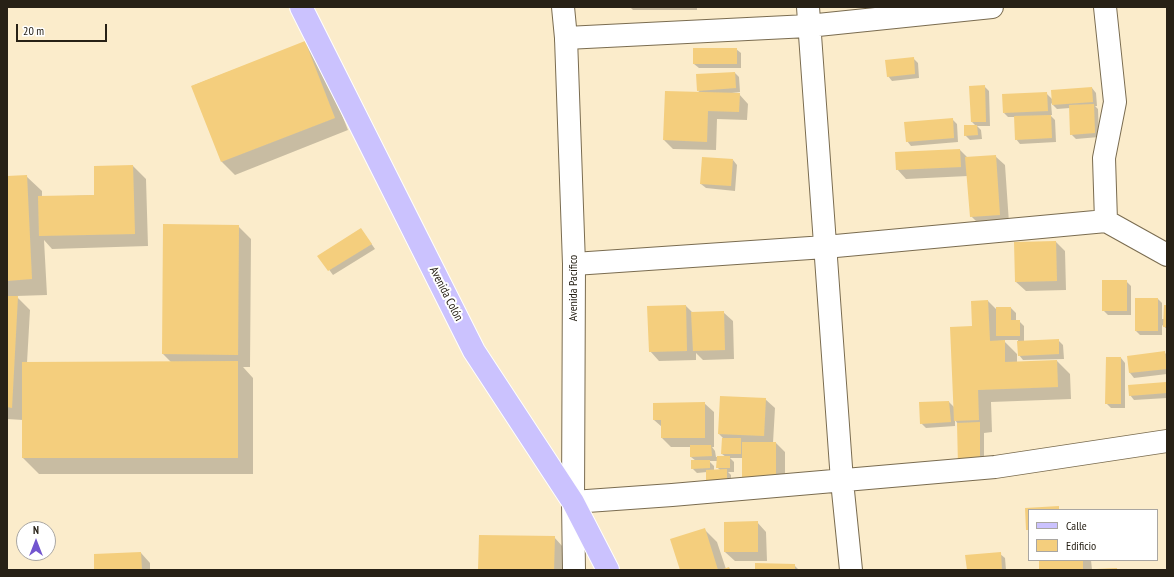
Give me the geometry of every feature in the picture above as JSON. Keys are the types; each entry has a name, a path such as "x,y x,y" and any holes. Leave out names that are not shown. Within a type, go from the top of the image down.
{"main road":[{"name":"Avenida Colón","path":"301,7 474,351 573,502 608,570"}],"street":[{"name":"Avenida Pacífico","path":"563,7 566,38 574,264 574,570"},
{"path":"566,38 808,17 992,7"},
{"path":"1105,7 1115,102 1104,158 1106,221"},
{"path":"808,17 842,481 851,570"},
{"path":"574,264 825,247 1106,221 1167,255"},
{"path":"573,502 842,481 995,466 1167,441"}],"building":[{"path":"305,41 335,118 221,162 191,86"},
{"path":"693,48 737,48 737,64 693,64"},
{"path":"914,57 915,74 887,77 885,60"},
{"path":"735,72 736,88 697,91 696,74"},
{"path":"985,85 986,122 971,122 969,86"},
{"path":"1092,87 1093,102 1052,105 1051,90"},
{"path":"665,91 740,93 739,112 708,111 707,142 663,140"},
{"path":"1047,92 1048,111 1003,113 1002,94"},
{"path":"1094,104 1095,133 1070,135 1069,105"},
{"path":"1051,115 1052,138 1015,140 1014,116"},
{"path":"953,118 954,138 906,142 904,122"},
{"path":"964,125 977,125 978,135 964,136"},
{"path":"960,149 961,167 896,170 895,152"},
{"path":"996,155 1000,215 970,217 965,157"},
{"path":"702,157 733,159 731,186 700,184"},
{"path":"133,165 135,234 39,236 38,196 94,195 94,166"},
{"path":"27,175 32,279 7,281 7,176"},
{"path":"163,224 239,225 238,355 162,354"},
{"path":"361,228 372,244 328,271 317,256"},
{"path":"1056,241 1057,281 1015,282 1014,242"},
{"path":"1102,280 1127,280 1127,311 1102,311"},
{"path":"7,296 18,296 12,408 7,407"},
{"path":"1135,298 1158,298 1158,331 1135,331"},
{"path":"988,300 990,341 1005,340 1005,362 1057,360 1058,387 978,390 979,420 954,421 950,327 972,326 971,301"},
{"path":"686,305 687,351 649,352 647,306"},
{"path":"1164,305 1167,305 1167,327 1163,327"},
{"path":"996,307 1011,307 1011,320 1020,320 1020,336 996,336"},
{"path":"724,311 725,350 693,351 691,312"},
{"path":"1059,339 1059,354 1018,356 1017,341"},
{"path":"1165,351 1167,369 1129,373 1127,356"},
{"path":"1106,357 1121,357 1121,404 1105,404"},
{"path":"238,361 238,458 22,458 22,362"},
{"path":"1166,382 1167,393 1129,396 1128,385"},
{"path":"720,396 766,398 764,436 718,434"},
{"path":"949,401 951,422 920,424 919,402"},
{"path":"705,402 705,438 661,438 661,420 653,420 653,403"},
{"path":"980,422 980,466 958,466 957,423"},
{"path":"722,438 741,438 741,454 721,454"},
{"path":"742,442 776,442 776,478 742,478"},
{"path":"690,445 711,445 712,456 690,457"},
{"path":"717,456 730,456 730,468 716,468"},
{"path":"691,460 710,460 710,468 691,469"},
{"path":"727,469 727,480 706,480 706,470"},
{"path":"1059,506 1059,509 1028,509 1028,530 1026,530 1025,508"},
{"path":"758,521 758,552 724,552 724,522"},
{"path":"705,528 718,570 680,570 670,539"},
{"path":"479,535 555,536 554,570 478,570"},
{"path":"141,552 142,570 94,570 94,554"},
{"path":"1001,552 1002,570 967,570 965,555"},
{"path":"1039,561 1083,561 1083,570 1039,570"},
{"path":"755,563 795,564 795,570 755,570"},
{"path":"729,567 730,570 720,570"},
{"path":"1117,568 1117,570 1096,570 1096,569"}]}
